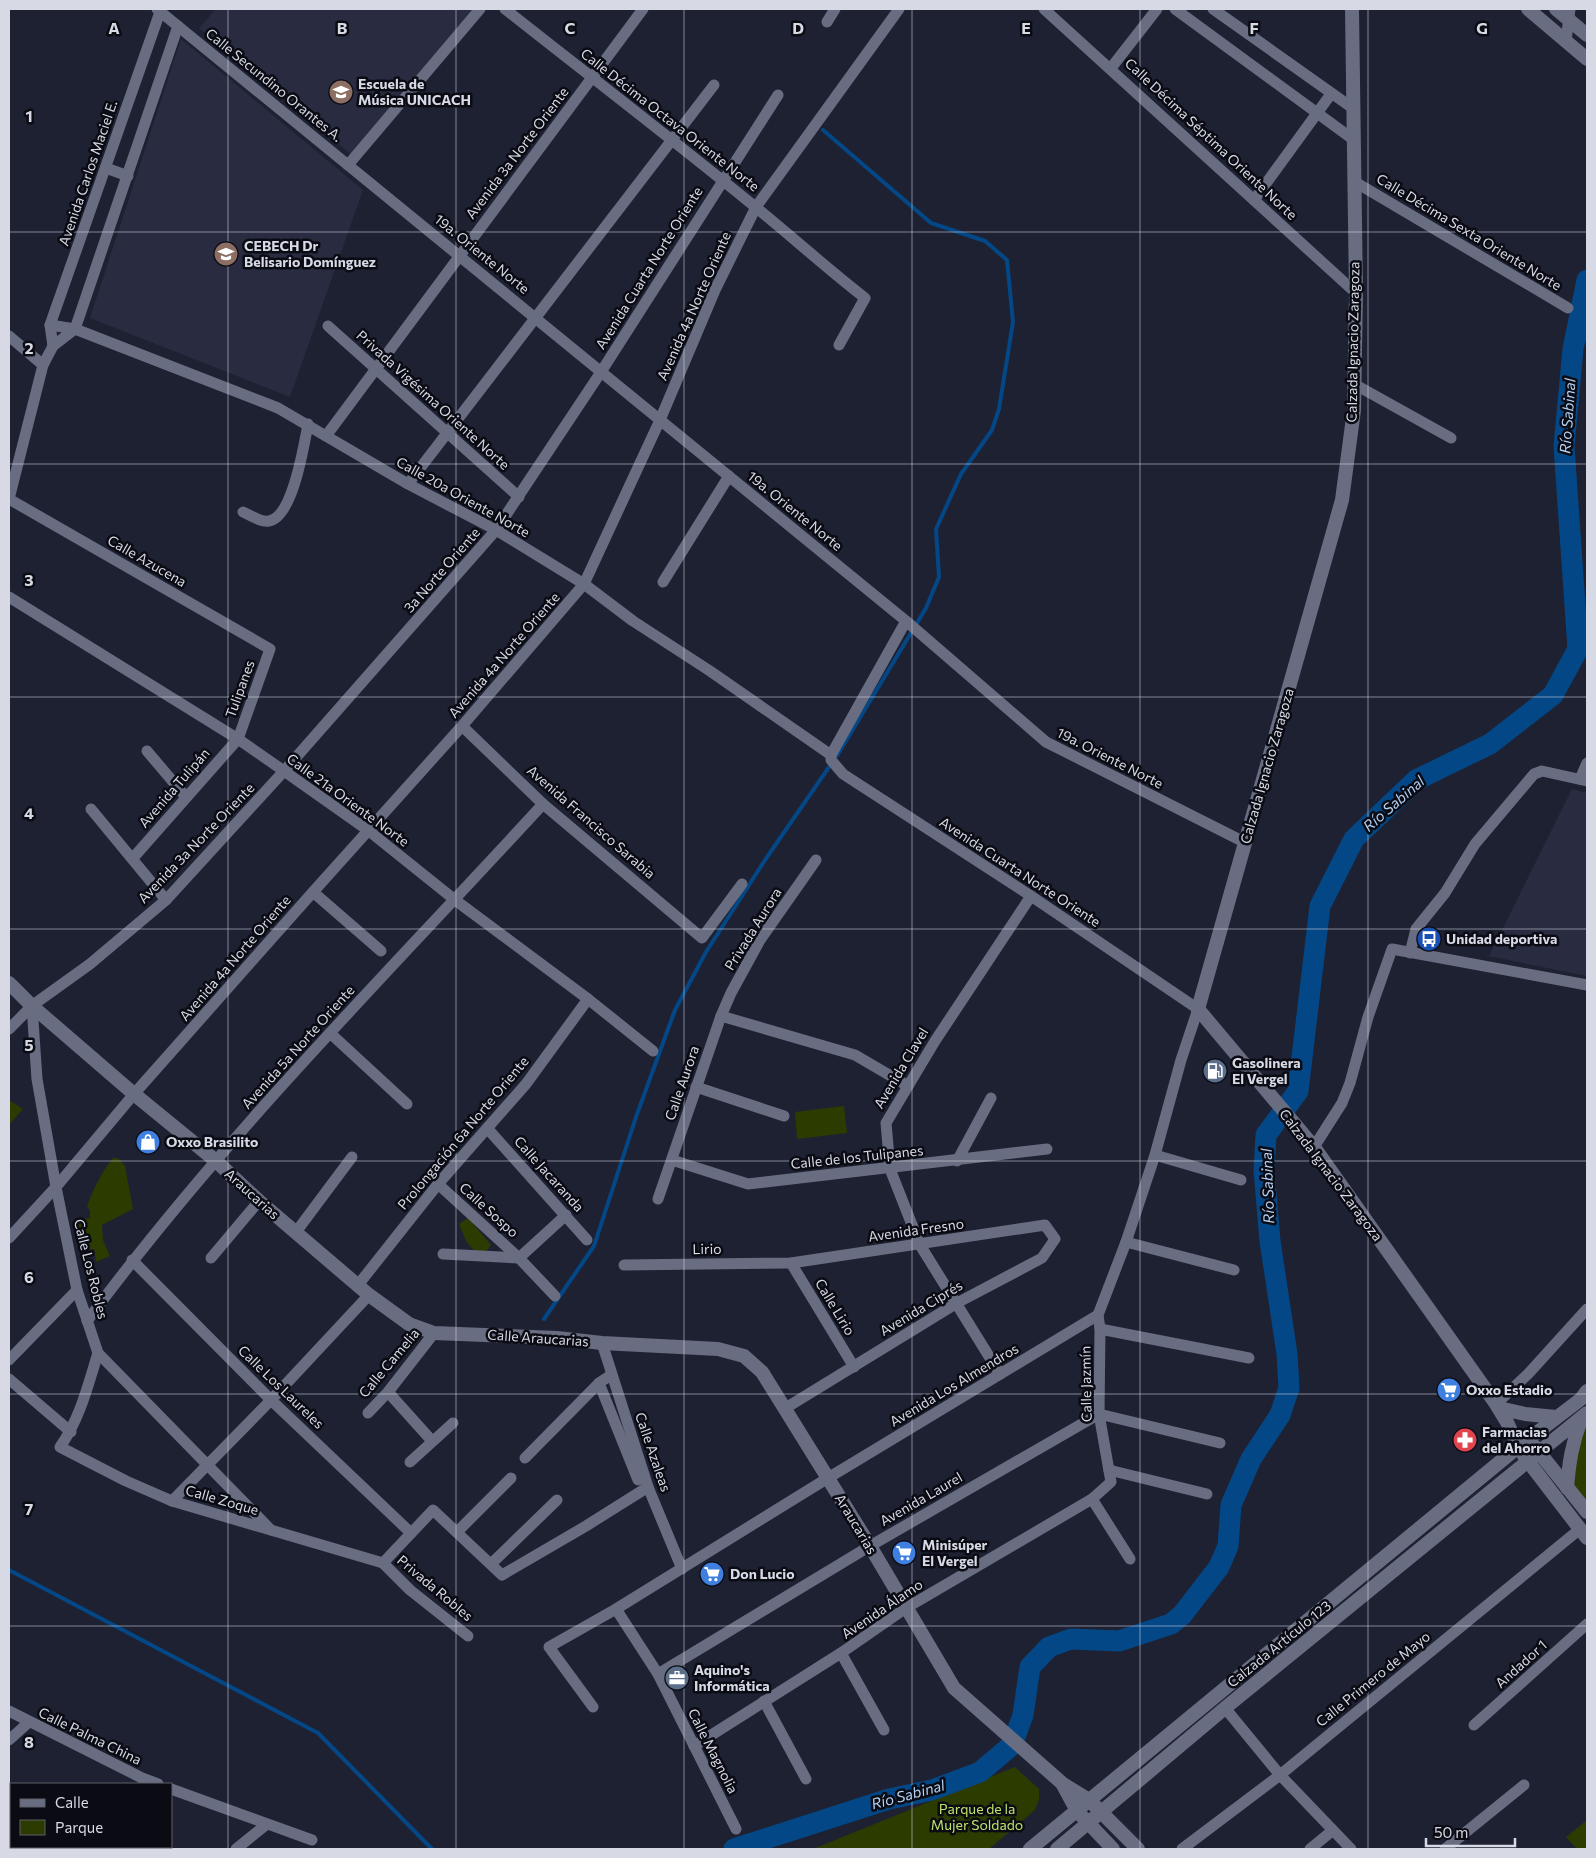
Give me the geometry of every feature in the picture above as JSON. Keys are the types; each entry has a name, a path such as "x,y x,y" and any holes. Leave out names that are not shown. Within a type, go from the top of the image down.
{"street":[{"path":"348,165 480,9"},
{"name":"Calle Décima Octava Oriente Norte","path":"505,9 756,206 826,268 864,298 839,345"},
{"name":"Avenida 3a Norte Oriente","path":"326,436 643,9"},
{"path":"827,22 835,9"},
{"name":"Avenida 4a Norte Oriente","path":"9,1238 56,1187 134,1094 462,726 584,584 660,420 715,290 756,206 899,9"},
{"name":"Calle Décima Séptima Oriente Norte","path":"1044,9 1356,293"},
{"path":"1111,68 1157,9"},
{"path":"1175,9 1354,140"},
{"path":"1213,9 1354,109"},
{"name":"Calzada Ignacio Zaragoza","path":"1352,9 1356,293 1354,410 1342,500 1198,1009 1314,1147 1498,1406 1507,1422 1524,1443"},
{"path":"1528,9 1587,59"},
{"path":"1556,9 1569,14 1587,35"},
{"name":"Calle Secundino Orantes A.","path":"159,10 348,165"},
{"name":"Avenida Carlos Maciel E.","path":"53,346 50,325 106,168 159,10"},
{"path":"1566,41 1569,14"},
{"path":"9,499 43,365 53,346 75,329 178,26"},
{"path":"408,484 714,85"},
{"path":"1254,200 1331,94"},
{"name":"Avenida Cuarta Norte Oriente","path":"601,372 778,95"},
{"name":"19a. Oriente Norte","path":"348,165 909,623 1046,742 1246,843"},
{"path":"106,168 128,176"},
{"name":"Calle Décima Sexta Oriente Norte","path":"1355,182 1568,308"},
{"name":"Calle 20a Oriente Norte","path":"50,325 75,329 278,408 308,424 408,484 496,530 584,584 633,622 710,671 831,758"},
{"name":"Privada Vigésima Oriente Norte","path":"328,326 519,497"},
{"path":"9,336 43,365"},
{"name":"3a Norte Oriente","path":"284,771 496,530 601,372"},
{"path":"1354,384 1450,438"},
{"path":"244,512 266,522 272,521 283,510 292,495 308,424"},
{"path":"662,582 729,476"},
{"name":"Calle Azucena","path":"9,499 270,649"},
{"name":"Calle 21a Oriente Norte","path":"9,597 238,739 284,771 369,831 455,900 588,999 653,1051"},
{"path":"831,758 909,623"},
{"name":"Tulipanes","path":"238,739 270,649"},
{"name":"Avenida Francisco Sarabia","path":"462,726 543,804 702,938 742,884"},
{"name":"Avenida Tulipán","path":"133,858 238,739"},
{"path":"147,750 186,797"},
{"name":"Avenida Cuarta Norte Oriente","path":"831,758 843,774 1031,896 1198,1009"},
{"path":"1410,953 1416,929 1445,893 1475,844 1534,774 1542,772 1583,780 1587,763"},
{"name":"Avenida 3a Norte Oriente","path":"9,1029 32,1006 90,964 166,900 284,771"},
{"name":"Avenida 5a Norte Oriente","path":"87,1320 132,1260 216,1161 394,963 543,804"},
{"path":"91,809 166,900"},
{"name":"Privada Aurora","path":"721,1016 760,940 816,860"},
{"path":"313,892 381,951"},
{"name":"Avenida Clavel","path":"1000,1374 920,1245 890,1169 886,1123 935,1041 1031,896"},
{"path":"1314,1147 1342,1103 1370,1010 1392,949 1587,985"},
{"name":"Araucarias","path":"9,983 32,1006 134,1094 216,1161 259,1201 369,1295"},
{"name":"Prolongación 6a Norte Oriente","path":"358,1285 438,1184 526,1084 588,999"},
{"name":"Calle Los Robles","path":"32,1006 37,1079 56,1187 77,1290 98,1353 271,1530"},
{"path":"1098,1315 1126,1242 1155,1154 1181,1060 1198,1009"},
{"path":"721,1016 855,1054 908,1086"},
{"name":"Calle Aurora","path":"672,1160 721,1016"},
{"path":"330,1033 407,1104"},
{"path":"696,1087 784,1116"},
{"path":"958,1161 991,1098"},
{"name":"Calle Jacaranda","path":"487,1128 587,1240"},
{"name":"Calle de los Tulipanes","path":"672,1160 748,1184 890,1169 1047,1149"},
{"path":"1155,1154 1241,1180"},
{"path":"296,1232 352,1157"},
{"path":"658,1199 672,1160"},
{"name":"Calle Sospo","path":"438,1184 519,1258 555,1296"},
{"path":"211,1258 259,1201"},
{"path":"443,1254 519,1258 566,1215"},
{"name":"Avenida Fresno","path":"791,1263 1045,1225"},
{"name":"Avenida Ciprés","path":"784,1408 957,1303 1042,1258 1054,1239 1045,1225"},
{"path":"1126,1242 1234,1270"},
{"name":"Calle Los Laureles","path":"132,1260 271,1400 410,1534"},
{"name":"Lirio","path":"624,1265 791,1263"},
{"name":"Calle Lirio","path":"791,1263 854,1367"},
{"path":"9,1360 77,1290"},
{"path":"172,1501 271,1400 369,1295"},
{"name":"Calle Araucarias","path":"369,1295 409,1324 434,1333 504,1335 602,1343 718,1349"},
{"path":"1556,1417 1532,1415 1498,1406 1587,1309"},
{"name":"Calle Jazmín","path":"1098,1315 1100,1330 1098,1414 1111,1482"},
{"name":"Avenida Los Almendros","path":"594,1707 549,1647 616,1609 1098,1315"},
{"path":"1100,1330 1249,1358"},
{"name":"Calle Camelia","path":"368,1413 388,1392 434,1333"},
{"name":"Calle Azaleas","path":"602,1343 645,1489 682,1569"},
{"name":"Araucarias","path":"718,1349 744,1356 762,1372 870,1546 954,1688 1063,1784"},
{"path":"9,1379 71,1432 85,1396 98,1353"},
{"path":"525,1458 599,1383 611,1375"},
{"path":"383,1563 434,1510 502,1576 645,1489 599,1383"},
{"name":"Calzada Artículo 123","path":"1030,1849 1581,1398 1587,1391"},
{"path":"388,1392 432,1441"},
{"path":"1098,1414 1220,1443"},
{"name":"Avenida Laurel","path":"658,1674 870,1546 1098,1414"},
{"path":"1567,1488 1572,1448 1585,1415"},
{"name":"Calzada Artículo 123","path":"1058,1849 1226,1708 1540,1454 1585,1415"},
{"path":"410,1462 453,1423"},
{"name":"Calle Zoque","path":"71,1432 60,1448 126,1481 172,1501 383,1563"},
{"path":"1524,1443 1540,1454 1587,1512"},
{"path":"1524,1443 1528,1463 1584,1533"},
{"path":"1109,1470 1207,1494"},
{"path":"457,1532 510,1478"},
{"name":"Avenida Álamo","path":"694,1746 841,1654 906,1608 1092,1499 1111,1482"},
{"path":"1092,1499 1130,1559"},
{"path":"491,1564 557,1500"},
{"name":"Calle Primero de Mayo","path":"1182,1849 1280,1775 1584,1533"},
{"name":"Privada Robles","path":"383,1563 410,1590 468,1636"},
{"name":"Calle Magnolia","path":"616,1609 658,1674 736,1829"},
{"name":"Andador 1","path":"1474,1726 1587,1624"},
{"path":"841,1654 884,1730"},
{"path":"764,1701 806,1779"},
{"path":"1226,1708 1280,1775 1351,1849"},
{"name":"Calle Palma China","path":"9,1711 138,1781 151,1783"},
{"path":"9,1740 29,1722"},
{"path":"1063,1784 1089,1800 1138,1849"},
{"path":"1063,1784 1077,1811 1113,1849"},
{"path":"1444,1849 1524,1785"},
{"path":"172,1789 312,1840"},
{"path":"236,1849 268,1824"},
{"path":"1310,1849 1332,1831"}],"shaded area":[{"name":"Escuela de Música UNICACH","path":"216,9 474,9 353,156 199,28"},
{"name":"CEBECH Dr Belisario Domínguez","path":"181,39 363,190 290,397 90,318"},
{"path":"1572,789 1587,793 1587,976 1489,956"}],"green space":[{"path":"9,1100 23,1109 9,1125"},
{"path":"844,1106 847,1133 797,1139 795,1112"},
{"path":"113,1158 118,1158 125,1166 133,1209 102,1225 103,1240 110,1256 96,1262 94,1249 88,1249 84,1235 75,1237 73,1221 90,1218 90,1211 87,1206 98,1181"},
{"path":"468,1218 491,1245 485,1253 475,1252 466,1241 459,1224"},
{"path":"1587,1421 1587,1504 1575,1489 1572,1481 1572,1464"},
{"name":"Parque de la Mujer Soldado","path":"1015,1767 1039,1789 1039,1800 1035,1810 989,1849 813,1849"},
{"path":"1587,1820 1587,1849 1577,1849 1566,1837"}],"waterway":[{"path":"544,1319 594,1246 636,1117 675,1010 706,952 765,860 838,754 926,608 939,577 936,529 961,474 992,430 999,409 1013,322 1007,260 985,241 931,223 823,130"},
{"name":"Río Sabinal","path":"734,1849 889,1799 932,1790 980,1772 1012,1745 1023,1715 1030,1667 1049,1647 1071,1639 1119,1641 1171,1624 1182,1615 1219,1567 1228,1546 1231,1505 1251,1459 1280,1415 1289,1388 1287,1354 1270,1241 1264,1170 1266,1135 1298,1091 1320,906 1354,839 1416,780 1490,744 1553,695 1578,649 1564,446 1573,349 1587,280"},
{"path":"1575,340 1587,340"},
{"path":"9,1570 318,1733 432,1849"}],"place":[{"name":"Escuela de Música UNICACH","path":"341,92"},
{"name":"CEBECH Dr Belisario Domínguez","path":"226,254"},
{"name":"Unidad deportiva","path":"1429,939"},
{"name":"Gasolinera El Vergel","path":"1215,1071"},
{"name":"Oxxo Brasilito","path":"148,1142"},
{"name":"Oxxo Estadio","path":"1449,1390"},
{"name":"Farmacias del Ahorro","path":"1465,1440"},
{"name":"Minisúper El Vergel","path":"904,1553"},
{"name":"Don Lucio","path":"712,1574"},
{"name":"Aquino's Informática","path":"677,1678"}]}
